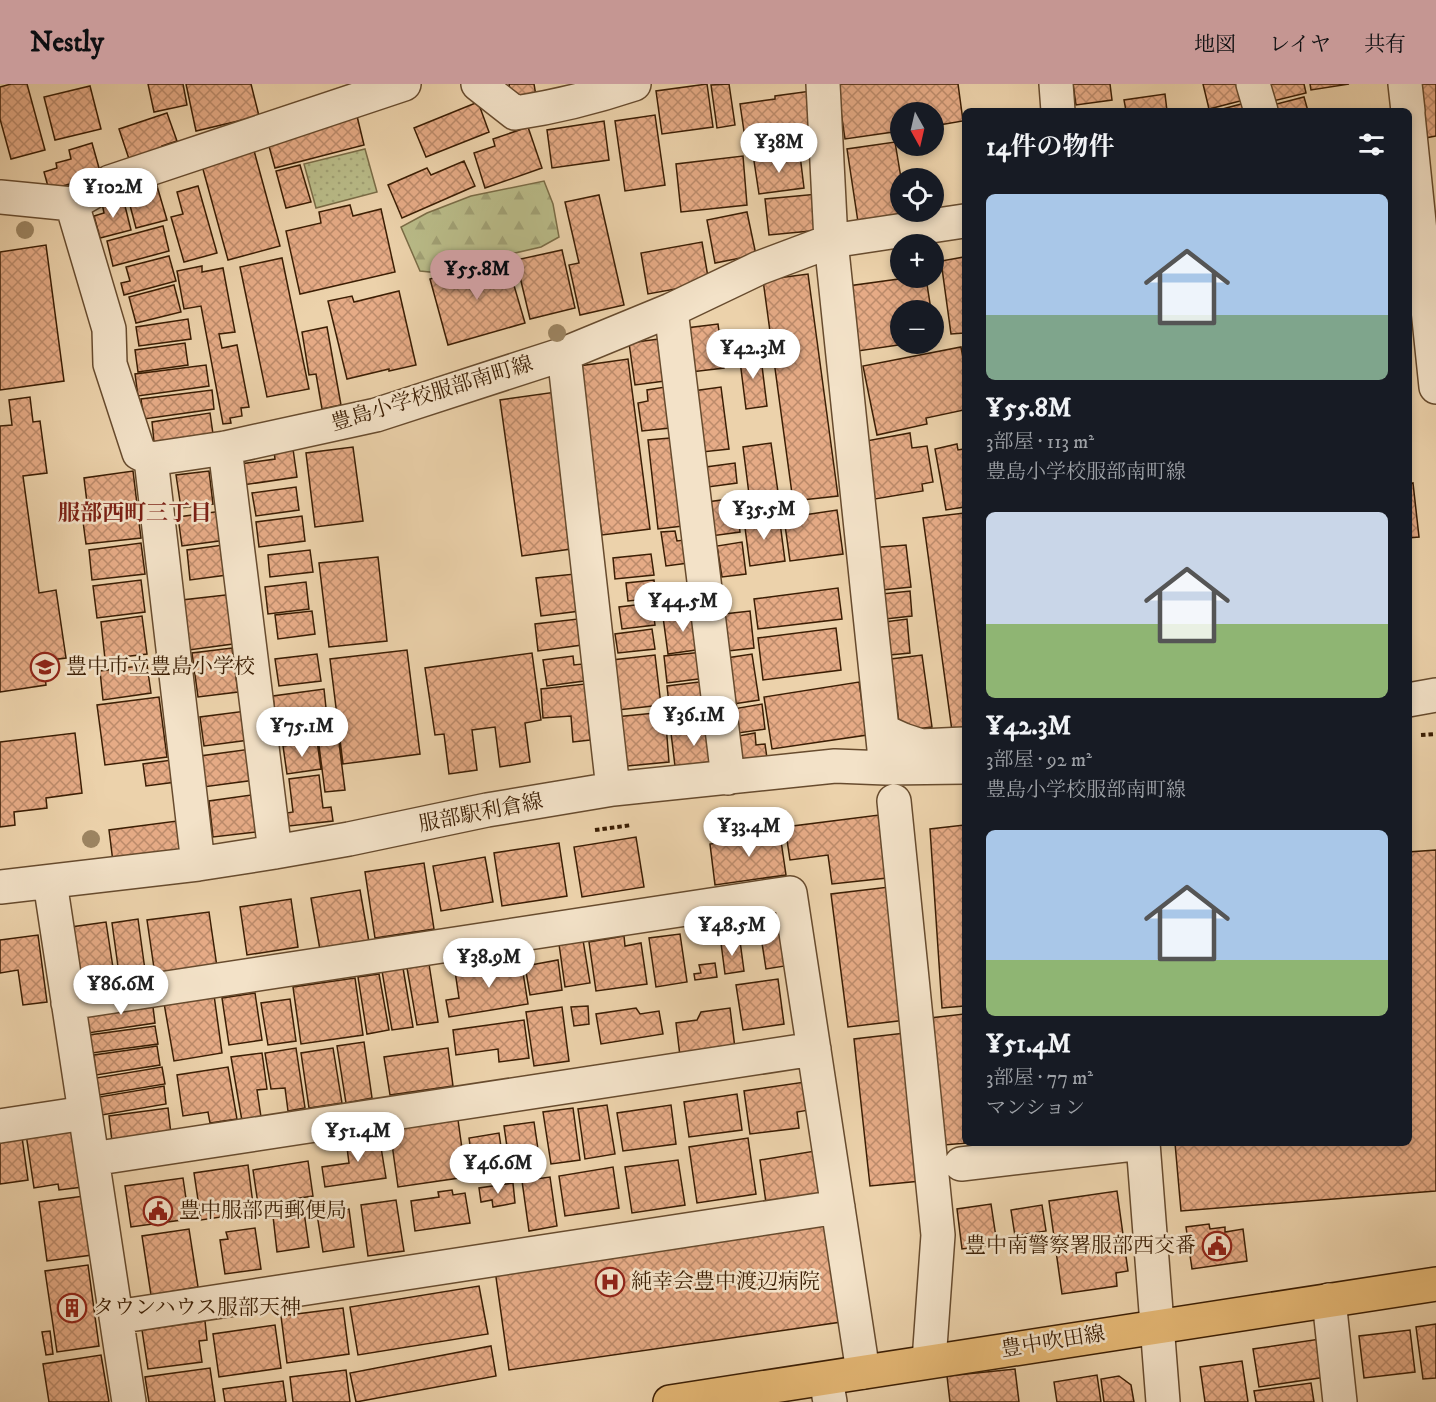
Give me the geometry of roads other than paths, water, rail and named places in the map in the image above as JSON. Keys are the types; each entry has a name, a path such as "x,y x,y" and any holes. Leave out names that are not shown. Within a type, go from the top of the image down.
{"main road":[{"name":"豊中吹田線","path":"670,1402 828,1390 863,1372 1436,1284"}],"street":[{"path":"0,197 72,204 110,182 330,96 404,84"},
{"path":"478,84 515,113 548,108 634,84"},
{"path":"823,84 831,241 886,768"},
{"path":"1056,84 1058,108"},
{"path":"1253,84 1260,108"},
{"path":"1405,84 1408,108"},
{"path":"1412,128 1419,150 1436,387"},
{"path":"72,204 109,329 110,364 139,453 152,459 198,864"},
{"name":"豊島小学校服部南町線","path":"152,459 225,448 376,415 564,354 671,310 759,268 831,241 962,221"},
{"path":"671,310 728,778"},
{"path":"564,354 613,789"},
{"path":"225,448 275,852"},
{"path":"1412,699 1436,695"},
{"path":"883,730 921,746 962,744"},
{"name":"服部駅利倉線","path":"0,887 198,864 275,852 487,810 613,789 835,766 962,767"},
{"path":"894,801 938,1235 929,1361"},
{"path":"50,882 129,1402"},
{"path":"68,1003 790,893 863,1372"},
{"path":"92,1159 814,1049"},
{"path":"0,1126 85,1113"},
{"path":"961,1164 1116,1146"},
{"path":"1142,1146 1163,1402"},
{"path":"116,1317 838,1207"},
{"path":"1329,1300 1340,1402"}],"place":[{"name":"豊中市立豊島小学校","path":"45,667"},
{"name":"豊中服部西郵便局","path":"158,1211"},
{"name":"豊中南警察署服部西交番","path":"1217,1246"},
{"name":"純幸会豊中渡辺病院","path":"610,1282"},
{"name":"タウンハウス服部天神","path":"72,1308"}],"district":[{"name":"服部西町三丁目","path":"135,513"}]}
